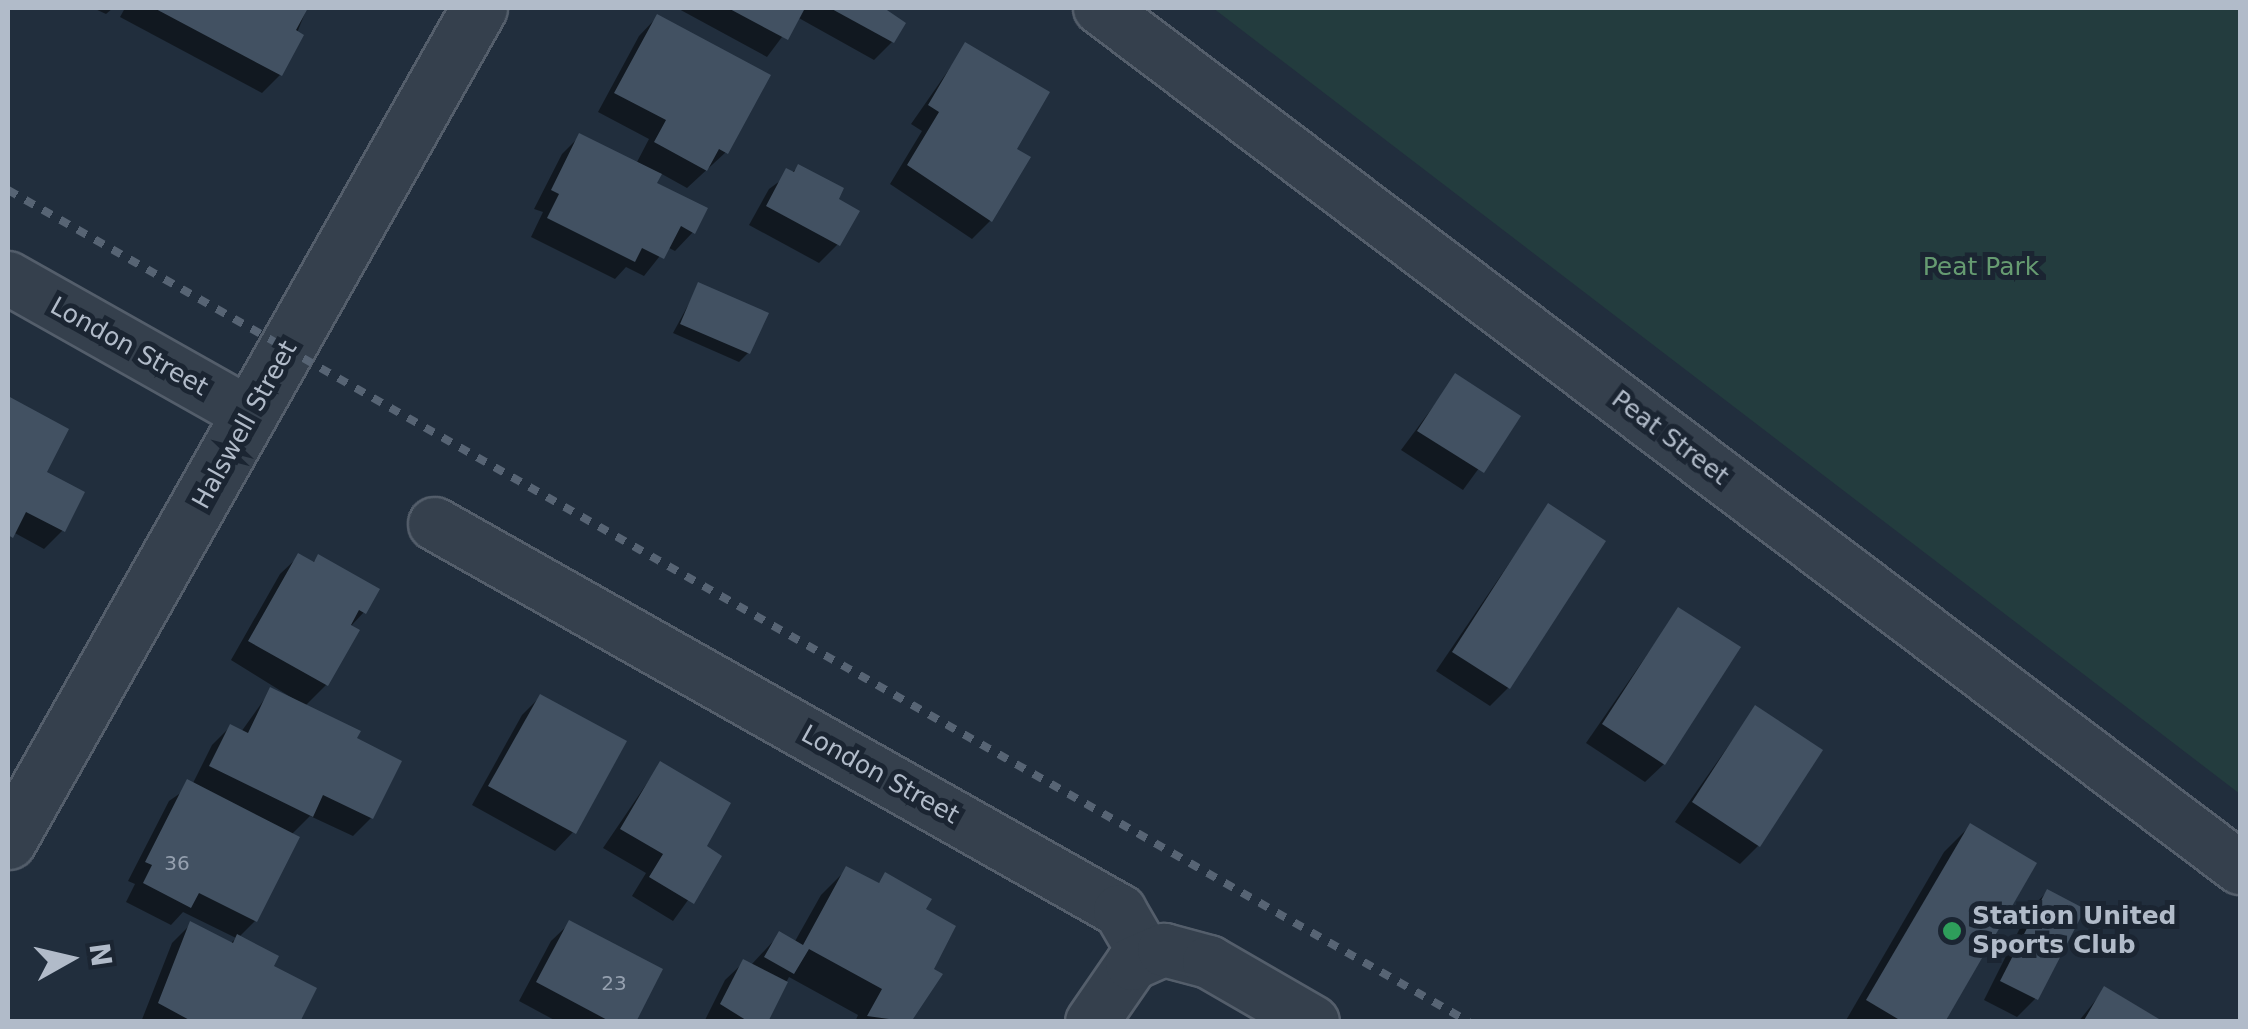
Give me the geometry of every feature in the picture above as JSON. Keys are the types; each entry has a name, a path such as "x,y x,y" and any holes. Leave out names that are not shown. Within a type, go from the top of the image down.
{"street":[{"name":"Halswell Street","path":"8,841 252,416 479,8"},
{"name":"Peat Street","path":"1100,8 2240,868"},
{"name":"London Street","path":"8,278 252,416"},
{"name":"London Street","path":"435,524 1120,911 1145,954"},
{"path":"1092,1022 1145,954 1164,950 1198,958 1313,1022"}],"green space":[{"name":"Peat Park","path":"1213,8 2240,8 2240,794"}],"building":[{"path":"154,8 308,8 296,30 304,35 282,76"},
{"path":"728,8 805,8 788,40"},
{"path":"830,8 884,8 906,23 894,43"},
{"path":"657,14 771,75 728,154 719,149 707,171 654,142 666,120 614,93"},
{"path":"965,42 1050,92 1017,149 1031,157 992,222 907,165 939,112 928,105"},
{"path":"579,133 662,174 657,183 708,208 695,234 681,226 664,259 642,248 635,262 547,218 559,194 551,190"},
{"path":"798,164 844,188 839,199 860,211 840,246 766,206 786,168 794,172"},
{"path":"698,282 769,313 750,354 680,324"},
{"path":"1455,373 1521,416 1484,473 1417,431"},
{"path":"8,396 69,429 47,472 85,492 65,532 26,512 13,538 8,535"},
{"path":"1548,503 1606,541 1510,689 1452,652"},
{"path":"298,553 314,562 318,554 380,589 366,614 359,610 351,625 360,630 328,686 248,641"},
{"path":"1678,607 1741,647 1665,765 1602,724"},
{"path":"270,687 361,731 357,738 402,761 373,819 323,795 313,817 209,766 230,724 248,733"},
{"path":"540,694 627,741 576,834 488,786"},
{"path":"1755,705 1823,750 1760,847 1692,802"},
{"path":"660,761 731,803 707,846 722,856 694,904 649,877 663,854 620,829"},
{"path":"187,779 300,837 257,922 199,893 191,908 143,883 152,865 145,862"},
{"name":"Station United Sports Club","path":"1970,823 2037,863 1945,1022 1903,1022 1866,1000"},
{"path":"846,866 879,883 885,872 932,899 926,909 956,926 934,969 943,974 911,1022 867,1016 882,989 809,949 794,974 764,957 779,931 803,945"},
{"path":"2047,889 2085,909 2038,1000 2000,981"},
{"path":"569,920 663,969 636,1022 611,1022 536,982"},
{"path":"190,921 233,943 237,934 279,956 274,966 317,988 300,1022 193,1022 158,1003"},
{"path":"743,959 788,982 768,1022 749,1022 720,1004"},
{"path":"2104,986 2164,1022 2083,1022"}],"railway":[{"path":"8,190 1469,1022"}],"place":[{"name":"Station United Sports Club","path":"1952,931"}]}
